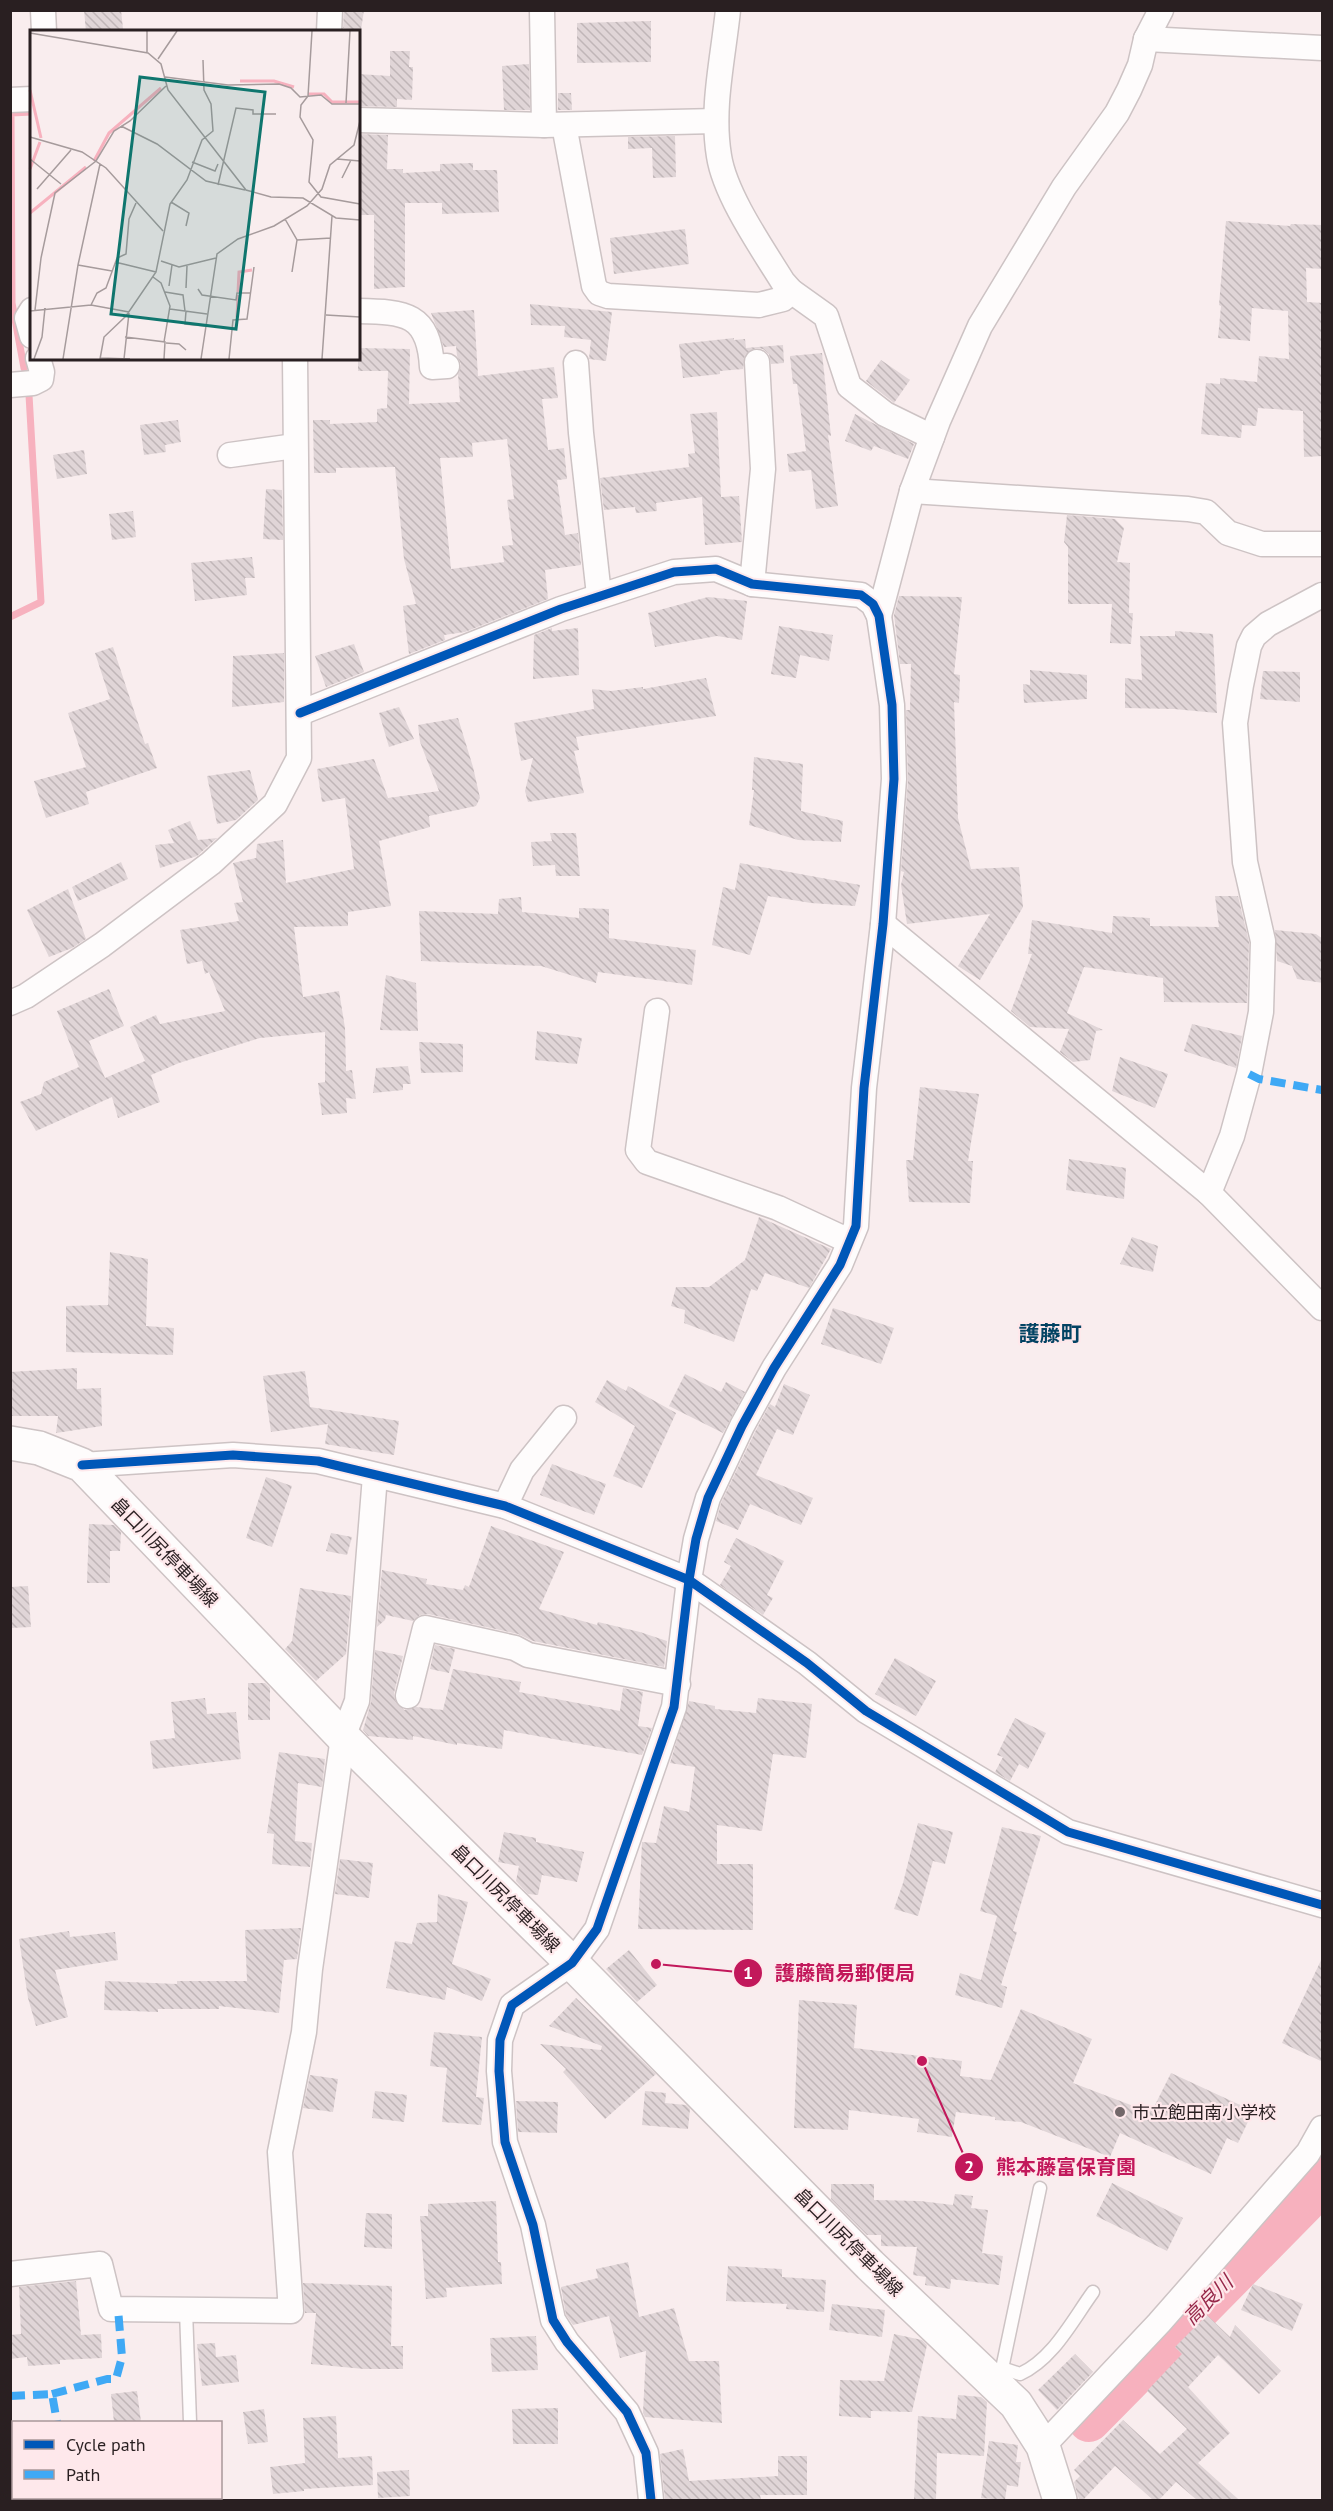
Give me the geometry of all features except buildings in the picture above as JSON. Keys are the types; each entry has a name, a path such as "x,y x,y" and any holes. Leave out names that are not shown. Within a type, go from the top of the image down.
{"main road":[{"name":"畠口川尻停車場線","path":"10,1443 39,1448 82,1465 343,1737 572,1963 870,2265 1000,2377 1043,2446 1060,2500"}],"street":[{"path":"43,10 44,30"},
{"path":"329,30 330,10"},
{"path":"542,10 554,125 594,286 599,293 608,296 759,305 783,299 790,291"},
{"path":"728,10 716,121 719,158 729,188 790,291 826,316 849,386 885,414 932,437"},
{"path":"1146,10 1146,39"},
{"path":"879,616 912,491 932,437 980,326 1064,187 1117,113 1133,82 1146,39 1161,10"},
{"path":"1146,39 1323,48"},
{"path":"10,100 30,99"},
{"path":"360,120 554,125 716,121"},
{"path":"360,311 407,315 419,324 426,335 432,354 432,367 447,366"},
{"path":"30,313 27,318 30,329"},
{"path":"10,385 33,383 40,380 42,372 39,360"},
{"path":"10,1003 26,996 102,945 211,863 276,804 299,758 295,360"},
{"path":"752,584 763,469 757,362"},
{"path":"576,363 599,596"},
{"path":"230,455 295,446"},
{"path":"912,491 1188,509 1206,512 1228,533 1262,544 1323,544"},
{"path":"300,713 599,596 674,572 716,569 752,584 861,595 873,604 879,616 892,705 894,779 883,924 864,1088 856,1226 840,1265 774,1368 742,1426 708,1498 696,1539 689,1580 674,1707 597,1929 572,1963 512,2005 500,2040 499,2071 505,2142 533,2225 553,2320 567,2342 627,2412 646,2452 651,2500"},
{"path":"1209,1192 1232,1136 1249,1074 1261,1012 1263,941 1245,862 1235,723 1243,675 1249,646 1259,631 1323,595"},
{"path":"883,924 1209,1192 1323,1308"},
{"path":"657,1011 638,1150 640,1155 647,1162 778,1208 849,1241"},
{"path":"504,1506 522,1470 564,1418"},
{"path":"82,1465 232,1455 318,1461 504,1506 689,1580 807,1663 866,1711 1068,1832 1323,1905"},
{"path":"10,2274 100,2264 111,2309 291,2311 280,2152 304,2032 310,1969 343,1737 357,1701 375,1476"},
{"path":"408,1696 425,1628 516,1648 528,1655 678,1684"},
{"path":"1043,2446 1175,2305 1308,2153 1323,2128"}],"lane":[{"path":"1040,2188 1000,2377 1020,2374 1032,2368 1046,2356 1093,2292"},
{"path":"186,2310 190,2421"}],"waterway":[{"path":"24,368 12,303 11,113 30,112"},
{"path":"10,617 41,602 29,395"},
{"name":"高良川","path":"1089,2421 1304,2203 1322,2176"}],"marked path":[{"path":"1249,1074 1259,1079 1322,1090"},
{"path":"52,2394 107,2379 116,2379 122,2357 118,2309"},
{"path":"10,2396 52,2394 57,2421"}],"cycle path":[{"path":"300,713 561,609 674,572 716,569 752,584 861,595 873,604 879,616 892,705 894,779 883,924 864,1088 856,1226 840,1265 774,1368 742,1426 708,1498 696,1539 689,1580 674,1707 597,1929 572,1963 512,2005 500,2040 499,2071 505,2142 533,2225 553,2320 567,2342 627,2412 646,2453 651,2500"},
{"path":"82,1465 233,1455 318,1461 505,1506 689,1580 807,1663 866,1711 1068,1832 1322,1905"}],"place":[{"name":"護藤簡易郵便局","path":"656,1964"},
{"name":"熊本藤富保育園","path":"922,2061"},
{"name":"市立飽田南小学校","path":"1120,2112"}],"district":[{"name":"護藤町","path":"1050,1333"}]}
